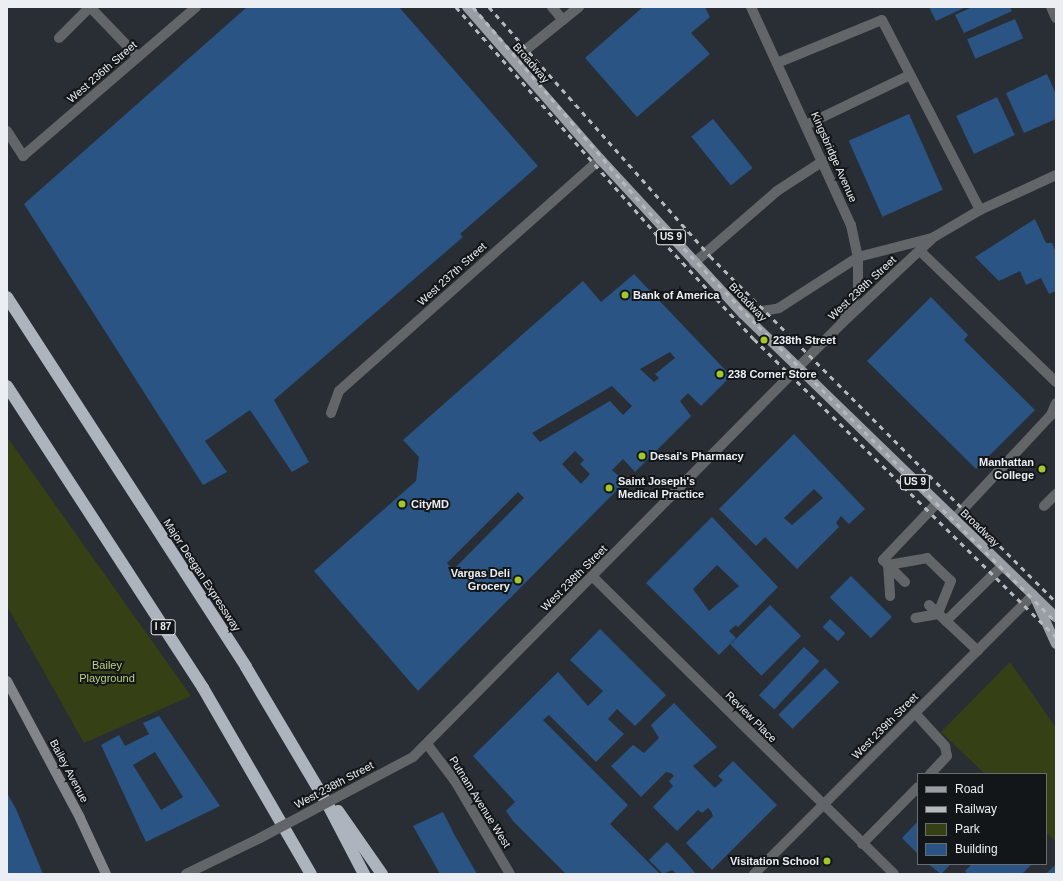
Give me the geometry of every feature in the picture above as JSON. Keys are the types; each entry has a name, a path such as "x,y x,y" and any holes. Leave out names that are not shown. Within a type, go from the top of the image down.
{"highway":[{"name":"Major Deegan Expressway","path":"7,297 201,596 288,738 364,874"},
{"name":"I 87","path":"7,386 203,688 311,874"},
{"path":"288,738 382,874"}],"main road":[{"name":"Broadway","path":"467,7 600,159 694,263 743,314 797,369 1056,617"},
{"name":"Broadway","path":"1033,595 1056,644"},
{"name":"Bailey Avenue","path":"7,681 80,818 106,874"}],"street":[{"path":"59,38 90,7 138,57"},
{"name":"West 236th Street","path":"7,132 23,156 196,7"},
{"path":"552,7 563,20"},
{"path":"513,60 579,7"},
{"name":"Kingsbridge Avenue","path":"751,7 823,161 851,225 858,257 858,290 842,323"},
{"path":"1051,7 1056,18"},
{"path":"777,63 882,20 980,210"},
{"path":"806,126 910,75"},
{"name":"West 237th Street","path":"331,413 339,391 600,159"},
{"path":"694,263 760,205 823,161"},
{"name":"West 238th Street","path":"186,874 260,838 413,757 842,323 934,237 980,210 1056,175"},
{"name":"West 238th Street","path":"743,314 778,308 858,257 934,237"},
{"path":"920,251 1056,382"},
{"path":"954,519 1051,415 1056,403"},
{"path":"1044,506 1056,494"},
{"path":"905,582 883,560 937,503"},
{"path":"888,565 927,558 951,581 942,617"},
{"path":"888,565 890,596"},
{"path":"915,618 942,617 1002,566"},
{"name":"Review Place","path":"592,576 894,874"},
{"name":"West 239th Street","path":"754,874 1033,595"},
{"path":"929,605 978,651"},
{"path":"915,713 945,746 948,756 931,773"},
{"name":"Putnam Avenue West","path":"427,744 455,781 510,874"},
{"path":"862,844 917,788"}],"green space":[{"name":"Bailey Playground","path":"7,437 191,696 84,743 7,606"},
{"path":"1010,662 1056,728 1056,842 1047,833 1047,773 984,773 941,732"}],"building":[{"path":"247,7 399,7 538,166 460,234 463,237 274,400 309,462 292,472 250,410 205,441 227,472 203,485 24,204"},
{"path":"643,7 705,7 710,17 691,33 710,54 637,117 585,58"},
{"path":"929,7 966,7 936,21"},
{"path":"972,7 1010,7 1012,11 964,33 955,15"},
{"path":"1015,19 1023,38 975,59 967,39"},
{"path":"1047,74 1056,94 1056,119 1024,133 1006,93"},
{"path":"997,97 1015,135 974,154 956,116"},
{"path":"909,114 943,190 882,217 849,141"},
{"path":"713,119 753,168 731,186 691,137"},
{"path":"1035,219 1046,243 1052,243 1056,252 1056,291 1049,294 1041,278 1026,285 1020,271 999,281 975,257"},
{"path":"634,274 731,376 701,406 688,393 680,401 691,416 635,472 623,459 612,470 625,482 418,691 314,571 416,481 419,457 403,440 583,281 601,302","holes":["670,352 675,358 655,374 659,378 654,382 640,369","612,386 632,406 623,415 610,401 540,442 532,433","575,451 584,460 580,464 590,474 581,484 562,464","518,492 524,498 453,570 447,563"]},
{"path":"931,297 968,335 964,340 1035,410 976,469 867,361"},
{"path":"794,434 865,509 849,524 841,516 836,523 839,527 797,569 765,537 756,546 719,509","holes":["814,489 823,498 792,525 784,518"]},
{"path":"712,517 778,587 738,627 736,625 729,631 736,638 719,655 646,583","holes":["717,565 739,586 709,611 693,589"]},
{"path":"851,576 892,617 871,638 830,597"},
{"path":"770,605 801,636 762,676 730,645"},
{"path":"830,619 845,633 838,641 822,627"},
{"path":"600,629 666,695 635,726 617,709 608,719 624,734 596,762 549,715 543,720 628,805 610,824 660,874 566,874 513,821 506,811 515,802 473,756 558,672 588,706 603,691 570,660"},
{"path":"804,647 819,661 774,710 759,695"},
{"path":"825,668 839,682 792,729 778,715"},
{"path":"674,703 717,747 693,766 715,788 723,780 718,776 733,761 777,805 712,870 686,843 713,816 711,811 708,808 702,813 698,810 677,831 653,807 673,786 669,781 674,776 671,773 666,772 641,797 611,766 633,745 644,753 659,738 651,725"},
{"path":"159,716 220,806 146,842 101,745 119,735 125,746 149,734 143,723","holes":["155,752 183,797 161,810 133,765"]},
{"path":"7,793 16,809 43,874 7,874"},
{"path":"443,812 477,874 440,874 413,826"},
{"path":"917,822 917,853 902,838"},
{"path":"667,842 696,874 677,874 672,870 663,874 649,860"},
{"path":"1056,864 1056,874 1046,874"},
{"path":"929,865 950,865 941,874"},
{"path":"971,865 1031,865 1022,874 968,874 965,871"}],"railway":[{"path":"456,7 655,233 754,339 1056,637"},
{"path":"473,7 649,212 758,326 1056,622"},
{"path":"489,7 710,256 1056,602"}],"place":[{"name":"Bank of America","path":"625,295"},
{"name":"238th Street","path":"764,340"},
{"name":"238 Corner Store","path":"720,374"},
{"name":"Desai's Pharmacy","path":"642,456"},
{"name":"Manhattan College","path":"1042,469"},
{"name":"Saint Joseph's Medical Practice","path":"609,488"},
{"name":"CityMD","path":"402,504"},
{"name":"Vargas Deli Grocery","path":"518,580"},
{"name":"Visitation School","path":"827,861"}]}
